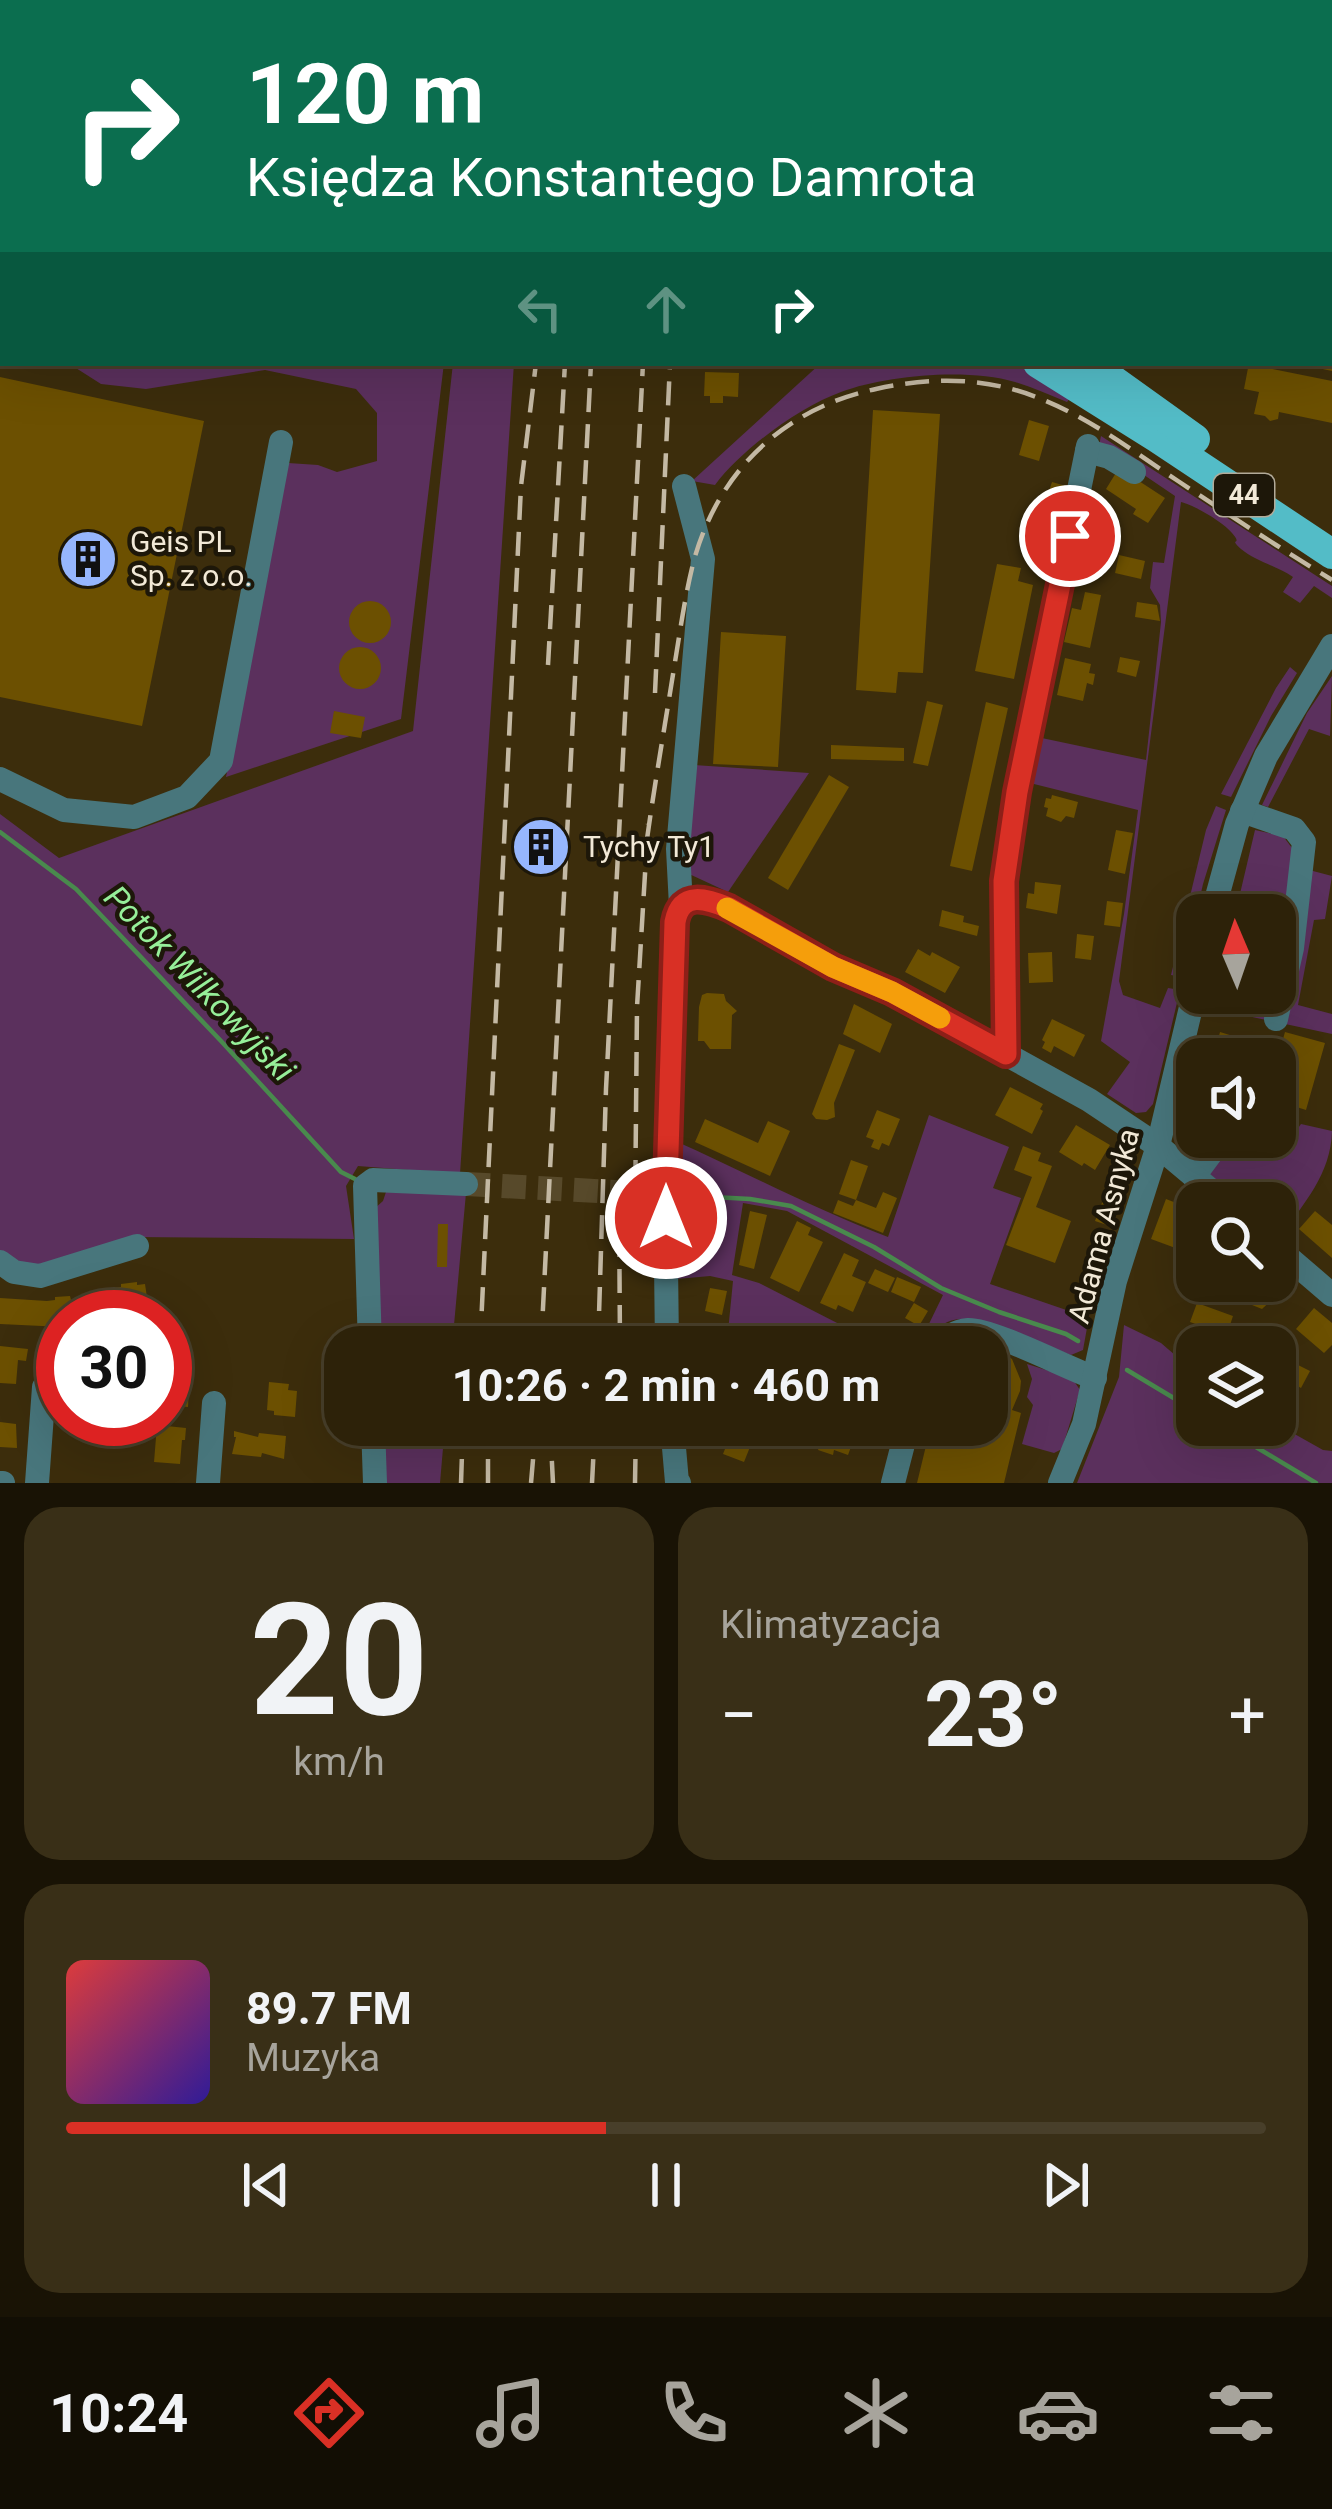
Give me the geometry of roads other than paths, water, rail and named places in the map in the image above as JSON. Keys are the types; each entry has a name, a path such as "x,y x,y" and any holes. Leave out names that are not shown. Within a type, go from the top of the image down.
{"main road":[{"name":"44","path":"1043,366 1332,554"},
{"name":"44","path":"1093,366 1332,535"}],"street":[{"path":"0,778 64,810 134,817 187,797 221,761 281,442"},
{"path":"1006,1054 1004,881 1017,792 1088,448 1134,472"},
{"path":"666,1326 659,1193 675,922 681,906 678,849 703,559 684,486"},
{"path":"1218,894 1265,756 1332,646"},
{"path":"1243,811 1294,829 1304,842 1292,948 1276,1019"},
{"path":"681,906 694,899 729,908 833,967 892,992 1089,1100 1158,1146 1201,1182"},
{"name":"Adama Asnyka","path":"1060,1483 1084,1424 1123,1249 1158,1146 1189,1014"},
{"path":"1194,1176 1207,1158"},
{"path":"369,1326 367,1183 466,1184"},
{"path":"0,1262 14,1272 40,1276 136,1246"},
{"path":"1296,1264 1332,1295"},
{"path":"1008,1342 1095,1378"},
{"path":"208,1483 214,1403"},
{"path":"37,1483 40,1446"},
{"path":"374,1446 375,1483"},
{"path":"674,1446 678,1482"},
{"path":"893,1483 903,1446"}],"waterway":[{"name":"Potok Wilkowyjski","path":"0,832 76,889 341,1172 355,1179"},
{"name":"Potok Wilkowyjski","path":"676,1195 791,1206 874,1247 941,1288 1078,1341"},
{"name":"Potok Wilkowyjski","path":"1127,1370 1176,1399"},
{"name":"Potok Wilkowyjski","path":"1254,1446 1316,1483"}],"tunnel":[{"path":"466,1184 651,1194"}],"railway":[{"path":"481,1326 521,486 536,366"},
{"path":"548,665 565,366"},
{"path":"542,1326 591,366"},
{"path":"599,1326 643,366"},
{"path":"655,693 670,366"},
{"path":"647,839 685,600 705,528 720,498 760,448 813,411 843,398 941,381 983,383 1025,393 1098,428 1332,580"},
{"path":"635,1220 637,1007 648,824"},
{"path":"619,1197 620,1326"},
{"path":"461,1483 462,1446"},
{"path":"488,1446 488,1483"},
{"path":"531,1483 534,1446"},
{"path":"551,1446 553,1483"},
{"path":"592,1483 594,1446"},
{"path":"635,1483 636,1446"}],"place":[{"name":"Geis PL Sp. z o.o.","path":"88,559"},
{"name":"Tychy Ty1","path":"541,847"}]}
